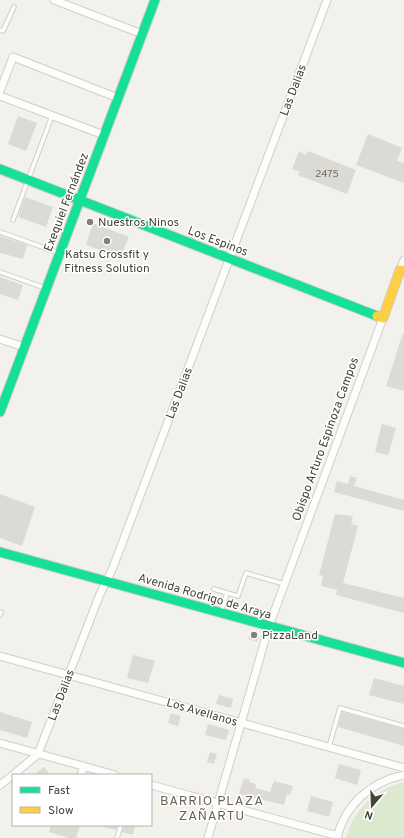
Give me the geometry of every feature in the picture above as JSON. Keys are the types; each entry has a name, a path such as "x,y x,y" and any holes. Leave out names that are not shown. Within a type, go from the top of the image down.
{"street":[{"path":"54,0 142,34"},
{"name":"Exequiel Fernández","path":"0,409 154,0"},
{"name":"Las Dalias","path":"14,774 38,754 100,594 107,581 327,0"},
{"path":"0,91 13,57 118,98"},
{"path":"0,96 104,135"},
{"name":"Los Espinos","path":"0,169 383,318"},
{"name":"Obispo Arturo Espinoza Campos","path":"208,838 269,626 402,270 404,260"},
{"path":"0,339 24,347"},
{"name":"Avenida Rodrigo de Araya","path":"0,552 404,663"},
{"name":"Los Avellanos","path":"0,656 404,768"},
{"path":"0,743 112,774"},
{"path":"81,774 84,766"},
{"path":"152,785 337,837 346,815 359,797 378,784 404,775"},
{"name":"Las Dalias","path":"0,785 12,776"}],"lane":[{"path":"0,30 3,32 14,7"},
{"path":"13,220 52,116"},
{"path":"0,232 60,253"},
{"path":"0,272 46,288"},
{"path":"214,589 238,596 246,572 285,584"},
{"path":"221,613 227,593"},
{"path":"329,747 340,708 404,726"},
{"path":"117,838 121,826"}],"green space":[{"path":"404,782 404,838 346,838 354,818 367,802 384,790"}],"building":[{"path":"18,116 37,123 26,151 8,144"},
{"path":"368,134 402,148 397,161 404,163 404,183 356,165"},
{"path":"299,151 306,155 308,151 356,170 347,194 298,175 300,172 292,169"},
{"path":"25,197 53,207 46,227 18,217"},
{"name":"Katsu Crossfit y Fitness Solution","path":"93,223 129,237 120,257 86,245"},
{"path":"0,236 27,245 23,259 0,253"},
{"path":"0,277 23,285 18,300 0,294"},
{"path":"403,333 404,334 404,391 386,386"},
{"path":"382,424 396,428 388,455 375,452"},
{"path":"350,476 357,478 354,486 404,500 404,511 334,492 337,481 348,484"},
{"path":"0,494 35,507 22,546 0,538"},
{"path":"335,514 353,516 351,524 358,526 343,583 404,598 404,613 336,595 337,590 321,586 323,576 319,575"},
{"name":"PizzaLand","path":"251,631 256,633 259,637 257,642 248,639"},
{"path":"133,655 155,661 148,683 127,678"},
{"path":"374,678 404,686 404,704 369,695"},
{"path":"219,695 233,699 231,708 216,704"},
{"path":"0,712 32,722 27,738 0,730"},
{"path":"342,712 404,729 404,746 338,727"},
{"path":"171,713 181,716 178,726 168,723"},
{"path":"208,724 229,730 226,740 205,735"},
{"path":"210,752 217,754 214,764 207,762"},
{"path":"339,764 361,770 357,785 335,778"},
{"path":"44,767 49,774 34,774"},
{"path":"244,778 250,780 249,782 256,784 255,788 270,792 274,781 293,786 290,795 287,794 284,805 239,794"},
{"path":"311,796 333,802 329,817 307,811"},
{"path":"51,826 80,826 76,838 69,838 49,832"},
{"path":"103,826 118,826 116,830"},
{"path":"124,826 135,826 133,835 122,832"}],"traffic: fast":[{"path":"0,412 155,0"},
{"path":"0,169 377,316"},
{"path":"0,552 404,663"}],"traffic: slow":[{"path":"377,316 383,318 400,270 404,271"}],"place":[{"name":"Nuestros Ninos","path":"90,222"},
{"name":"Katsu Crossfit y Fitness Solution","path":"107,241"},
{"name":"PizzaLand","path":"254,635"}],"district":[{"name":"BARRIO PLAZA ZAÑARTU","path":"212,808"}]}
